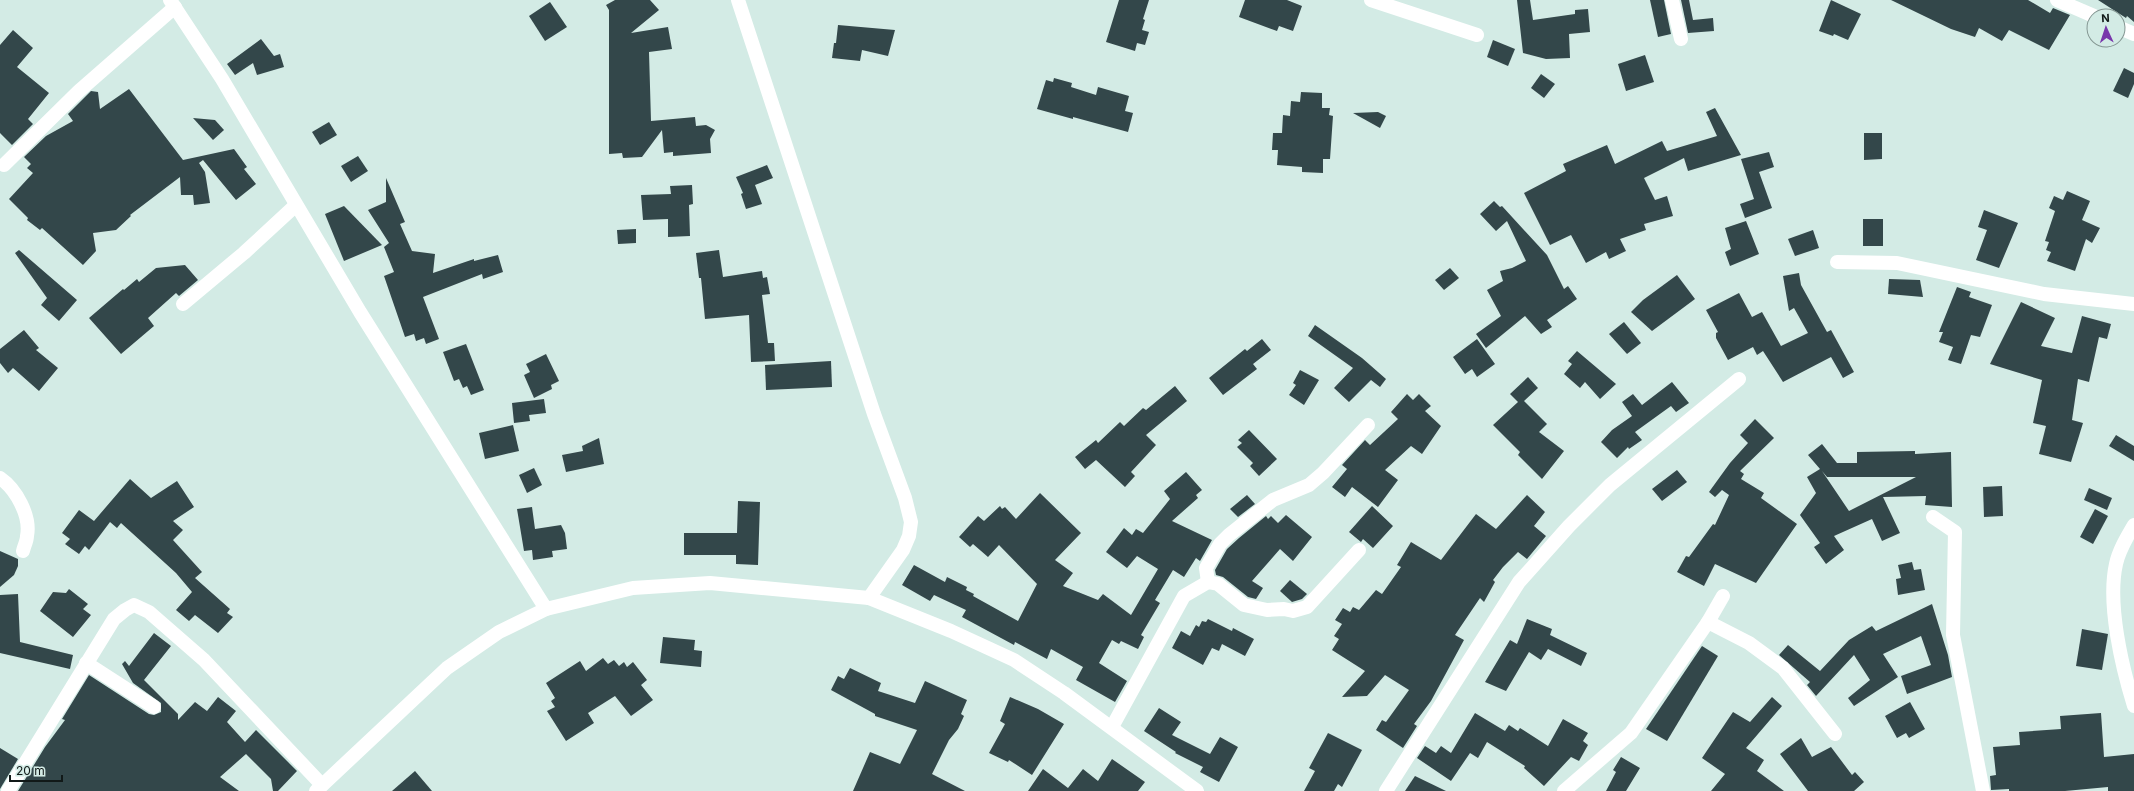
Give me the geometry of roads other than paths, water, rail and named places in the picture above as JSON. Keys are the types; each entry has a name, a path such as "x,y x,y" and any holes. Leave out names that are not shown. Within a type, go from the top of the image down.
{"street":[{"path":"738,0 776,122 911,522 909,536 903,550 869,598"},
{"path":"1372,0 1477,35"},
{"path":"1672,0 1681,39"},
{"path":"2057,0 2086,13"},
{"path":"4,165 79,91 172,3 222,79 360,312 546,609"},
{"path":"183,304 296,205"},
{"path":"1836,262 1897,263 2044,294 2134,304"},
{"path":"1386,791 1519,582 1569,526 1610,486 1739,379"},
{"path":"1208,582 1206,568 1224,540 1273,500 1309,485 1323,473 1368,426"},
{"path":"0,478 6,482 18,499 24,514 28,536 23,551"},
{"path":"1933,517 1955,532 1953,635 1983,791"},
{"path":"2134,525 2116,562 2113,586 2117,627 2132,689 2134,706"},
{"path":"1112,727 1184,596 1208,582 1218,584 1244,606 1267,610 1284,609 1293,611 1307,607 1359,550"},
{"path":"8,791 114,619 134,605 149,612 204,660 319,788 447,668 500,632 546,609 633,588 710,583 869,598 951,631 1014,660 1112,727 1191,789"},
{"path":"1564,791 1631,733 1708,622 1723,596"},
{"path":"1708,622 1750,643 1783,668 1835,734"},
{"path":"86,663 154,707"}]}
